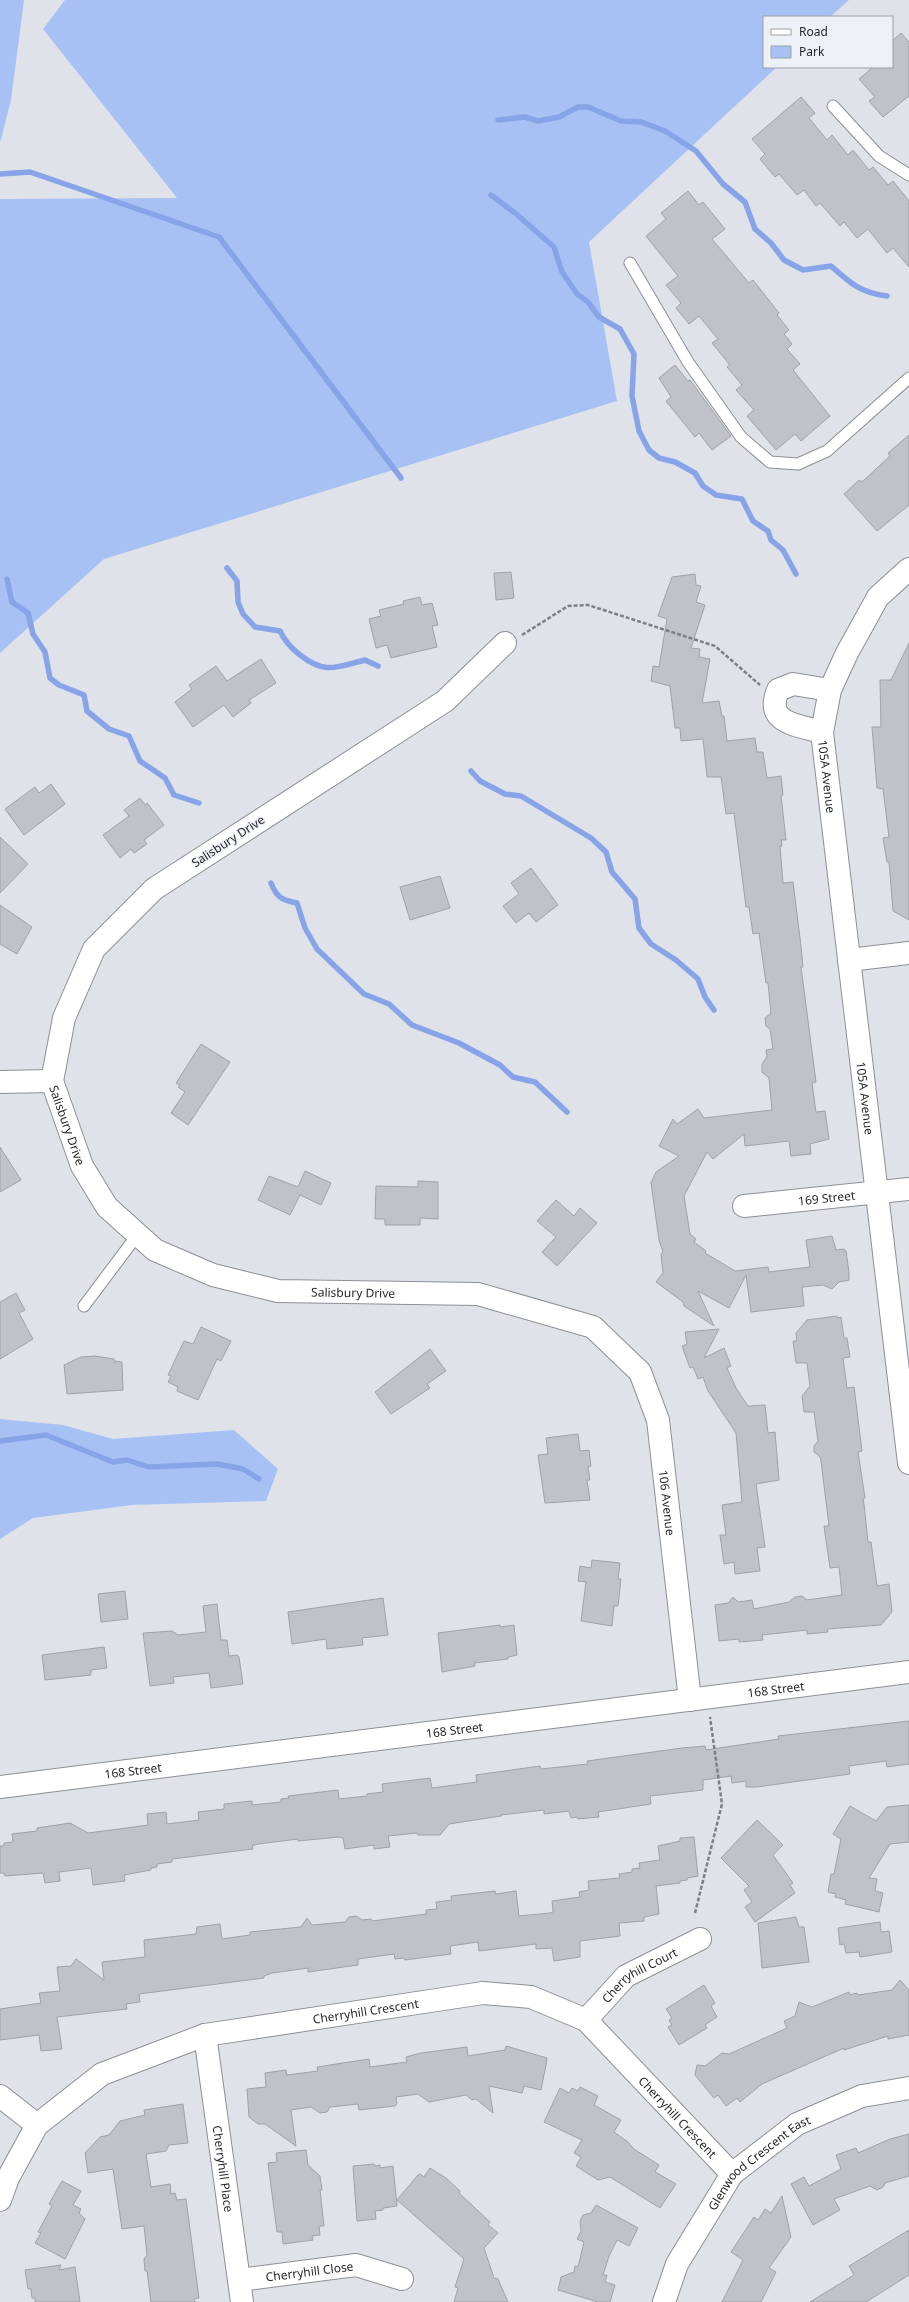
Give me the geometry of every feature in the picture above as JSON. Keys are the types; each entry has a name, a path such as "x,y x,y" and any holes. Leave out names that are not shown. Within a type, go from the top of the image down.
{"street":[{"name":"105A Avenue","path":"909,568 878,597 848,652 830,690 822,732 906,1421 909,1463"},
{"name":"Salisbury Drive","path":"505,643 445,700 154,889 94,949 64,1018 52,1081 82,1166 107,1207 155,1250 213,1275 278,1290 478,1294 593,1328"},
{"name":"105A Avenue","path":"822,732 785,722 775,712 775,697 778,690 793,684 830,690"},
{"path":"849,960 909,953"},
{"path":"0,1082 52,1081"},
{"name":"169 Street","path":"744,1206 909,1189"},
{"name":"106 Avenue","path":"593,1328 640,1372 658,1420 690,1700"},
{"name":"168 Street","path":"0,1787 909,1672"},
{"name":"Cherryhill Court","path":"586,2020 626,1976 700,1939"},
{"name":"Cherryhill Crescent","path":"0,2200 8,2178 37,2125 102,2074 205,2035 483,1993 532,1997 586,2020 732,2174"},
{"name":"Cherryhill Place","path":"205,2035 242,2302"},
{"name":"Glenwood Crescent East","path":"664,2302 677,2264 732,2174 797,2124 862,2096 909,2088"},
{"path":"0,2096 37,2125"},
{"name":"Cherryhill Close","path":"239,2280 356,2265 402,2279"}],"lane":[{"path":"833,106 879,156 909,175"},
{"path":"630,263 688,362 741,437 770,462 798,464 827,451 909,378"},
{"path":"84,1306 138,1234"}],"path":[{"path":"505,643 534,629 568,606 588,605 715,646 762,686"},
{"path":"695,1913 722,1804 710,1717"}],"green space":[{"path":"0,0 24,0 11,100 0,143"},
{"path":"65,0 849,0 831,16 763,16 763,68 776,68 589,242 617,401 104,559 0,653 0,199 177,198 43,29"},
{"path":"0,1419 63,1425 113,1439 234,1430 278,1469 266,1501 132,1505 33,1518 0,1539"}],"building":[{"path":"901,33 909,42 909,96 883,117 869,101 875,97 859,79 872,68 893,68 893,40"},
{"path":"801,97 815,113 809,118 827,140 832,135 848,155 853,150 869,170 873,167 888,185 893,181 909,201 909,267 893,248 887,253 868,229 857,238 844,222 840,226 820,203 816,206 804,190 797,195 779,174 775,177 760,159 765,154 752,139"},
{"path":"688,191 699,205 703,202 725,229 712,239 749,283 753,280 779,313 777,315 789,330 784,334 792,344 787,349 800,364 793,370 830,416 801,441 795,434 776,450 747,416 754,410 736,390 742,385 727,367 730,365 712,343 718,339 699,316 689,324 676,308 681,303 666,285 678,276 646,236 666,219 661,213"},
{"path":"675,365 688,381 690,380 731,436 712,450 699,433 695,437 666,401 671,397 659,378"},
{"path":"909,435 909,505 877,531 844,494 859,480 862,482 890,456 888,453"},
{"path":"511,572 514,598 496,600 494,573"},
{"path":"695,574 696,585 701,586 696,602 705,605 691,648 700,649 699,657 710,659 702,703 719,701 722,716 724,716 727,741 755,738 757,752 763,752 767,778 781,776 783,795 781,796 786,840 781,840 782,846 780,846 783,883 793,882 803,967 801,967 816,1082 812,1083 816,1112 825,1111 829,1139 810,1144 811,1154 791,1156 789,1141 745,1146 744,1134 713,1159 707,1152 684,1196 690,1234 696,1239 694,1242 706,1251 705,1253 735,1271 768,1267 769,1272 810,1267 806,1240 832,1236 836,1250 844,1249 846,1251 849,1272 849,1280 839,1282 832,1289 823,1285 802,1287 804,1306 751,1312 746,1275 729,1308 698,1291 714,1326 684,1306 683,1302 656,1282 663,1273 661,1254 663,1252 659,1240 651,1183 656,1172 679,1156 659,1146 673,1119 677,1124 698,1109 704,1118 772,1110 769,1078 762,1072 762,1064 767,1057 766,1050 773,1049 770,1029 766,1026 765,1018 771,1013 768,983 766,983 759,933 753,934 749,907 746,907 734,813 726,814 721,777 707,777 703,739 681,741 680,728 675,728 670,686 651,681 653,666 659,667 667,619 658,616 672,577"},
{"path":"420,597 422,605 432,603 438,625 432,626 437,647 391,658 387,645 376,648 369,619 381,616 379,610 404,604 403,601"},
{"path":"909,643 909,920 893,911 889,862 887,862 883,838 889,837 883,789 877,788 872,727 881,727 880,680 891,680"},
{"path":"261,659 276,683 249,700 251,703 233,717 224,705 193,727 175,702 192,689 189,685 216,666 227,681"},
{"path":"51,784 65,804 24,835 5,809 35,787 39,793"},
{"path":"140,798 145,805 147,803 164,825 144,840 147,844 134,853 131,849 120,858 103,835 129,816 124,810"},
{"path":"0,837 28,864 0,893"},
{"path":"531,868 558,905 536,922 529,913 516,923 503,906 519,894 511,883"},
{"path":"440,876 450,908 410,920 400,887"},
{"path":"0,905 32,927 17,954 0,944"},
{"path":"201,1044 230,1062 188,1125 171,1113 185,1092 178,1087 180,1085 176,1083"},
{"path":"0,1147 21,1180 0,1192"},
{"path":"305,1171 331,1183 321,1205 300,1195 290,1215 258,1200 269,1176 298,1187"},
{"path":"418,1181 438,1182 438,1219 420,1218 420,1225 385,1225 385,1219 375,1219 376,1186 418,1187"},
{"path":"556,1200 574,1216 580,1208 597,1223 557,1266 542,1252 556,1237 537,1221"},
{"path":"16,1293 25,1310 19,1313 33,1339 0,1359 0,1302"},
{"path":"837,1316 837,1318 841,1317 844,1338 847,1338 850,1357 843,1358 847,1388 854,1387 862,1451 858,1452 865,1498 863,1498 868,1542 871,1542 877,1586 889,1584 892,1612 881,1625 827,1629 828,1632 807,1634 807,1630 762,1635 763,1640 739,1642 739,1639 719,1641 715,1605 728,1603 733,1597 738,1602 752,1600 754,1609 789,1602 795,1597 802,1596 807,1600 842,1595 839,1567 830,1568 824,1526 829,1526 821,1461 820,1457 814,1452 814,1446 818,1441 814,1412 804,1412 802,1396 810,1386 807,1363 796,1363 793,1341 797,1341 796,1333 807,1320"},
{"path":"201,1327 231,1341 221,1361 217,1359 198,1400 177,1391 178,1387 168,1382 171,1376 168,1375 184,1341 193,1344"},
{"path":"719,1329 704,1358 724,1348 731,1366 727,1368 736,1388 748,1406 765,1405 768,1433 775,1432 779,1480 756,1484 765,1547 757,1548 760,1571 735,1574 734,1562 724,1564 720,1535 726,1535 722,1505 742,1502 736,1433 708,1391 703,1377 698,1379 693,1367 690,1368 682,1346 687,1344 685,1332"},
{"path":"430,1349 446,1371 427,1384 430,1388 391,1414 375,1392"},
{"path":"95,1356 122,1362 123,1390 67,1394 64,1365 81,1357"},
{"path":"578,1434 580,1451 589,1450 591,1466 588,1467 590,1480 587,1480 590,1500 545,1503 538,1455 548,1454 546,1438"},
{"path":"592,1560 620,1563 618,1579 621,1579 618,1606 614,1606 612,1626 581,1621 586,1582 578,1581 580,1566 591,1568"},
{"path":"125,1591 128,1619 101,1622 98,1594"},
{"path":"383,1598 388,1635 362,1638 363,1645 327,1649 326,1639 292,1644 288,1612"},
{"path":"217,1604 221,1640 227,1640 229,1656 237,1655 239,1657 243,1684 211,1688 209,1673 173,1677 174,1683 150,1686 143,1633 172,1631 178,1635 206,1632 203,1606"},
{"path":"500,1625 500,1627 514,1625 517,1655 508,1657 508,1659 474,1663 475,1666 442,1672 438,1633"},
{"path":"104,1647 107,1668 91,1670 91,1675 45,1680 42,1655"},
{"path":"909,1721 909,1764 887,1767 886,1761 849,1766 850,1774 757,1787 746,1787 746,1781 732,1783 731,1776 703,1780 703,1790 650,1796 651,1804 598,1812 599,1817 578,1819 577,1817 571,1818 569,1811 544,1814 544,1810 501,1815 449,1824 440,1835 418,1835 417,1833 388,1836 390,1847 374,1849 374,1845 345,1849 343,1838 339,1837 298,1841 298,1839 258,1844 252,1846 253,1849 172,1859 172,1862 157,1864 157,1867 151,1868 151,1870 124,1875 125,1881 93,1885 91,1868 59,1872 60,1881 45,1883 43,1873 5,1876 4,1873 0,1873 0,1846 4,1846 4,1843 13,1842 12,1834 37,1831 37,1828 70,1823 88,1833 148,1825 147,1814 166,1812 167,1824 199,1820 198,1812 224,1809 224,1804 252,1801 252,1805 281,1802 281,1799 289,1798 288,1796 338,1790 339,1799 367,1796 367,1794 383,1792 382,1784 430,1778 432,1788 477,1782 476,1775 540,1766 541,1769 588,1764 587,1761 682,1748 705,1746 706,1750 779,1739 778,1736"},
{"path":"909,1805 909,1842 890,1844 869,1878 877,1879 875,1891 883,1893 879,1912 845,1904 846,1900 835,1897 836,1894 828,1892 831,1874 834,1874 841,1839 833,1834 850,1806 876,1821 887,1807"},
{"path":"757,1820 783,1845 773,1855 793,1883 790,1885 795,1893 755,1922 745,1907 752,1902 744,1890 749,1886 721,1858"},
{"path":"694,1837 698,1876 687,1878 687,1880 680,1881 680,1883 656,1886 659,1914 644,1917 644,1921 619,1923 620,1936 580,1941 580,1957 554,1961 552,1948 536,1949 536,1944 479,1951 478,1942 450,1946 451,1954 405,1960 404,1958 395,1959 394,1954 358,1959 358,1965 308,1972 308,1968 272,1973 264,1976 264,1978 139,1994 140,2002 126,2004 127,2009 57,2017 62,2049 41,2051 39,2035 0,2040 0,2009 41,2003 39,1993 60,1991 57,1967 71,1966 76,1959 104,1980 102,1962 145,1957 144,1940 196,1934 197,1927 220,1924 222,1939 250,1935 250,1932 301,1927 307,1918 312,1925 345,1922 349,1917 356,1916 362,1920 371,1919 372,1921 426,1914 426,1910 437,1909 436,1902 452,1900 451,1896 495,1891 496,1894 516,1891 519,1916 550,1913 553,1912 552,1901 580,1897 579,1892 589,1890 588,1881 620,1878 619,1874 632,1872 632,1869 640,1868 639,1863 660,1860 658,1846 680,1841 680,1838"},
{"path":"796,1917 799,1927 804,1927 809,1962 762,1968 758,1923"},
{"path":"880,1922 881,1932 889,1931 892,1952 860,1957 859,1952 846,1953 844,1944 840,1945 838,1928"},
{"path":"900,1980 909,1990 909,2035 888,2039 888,2036 844,2050 844,2048 762,2084 740,2102 737,2098 726,2106 718,2095 714,2098 695,2075 697,2065 705,2066 722,2053 729,2054 787,2028 784,2021 795,2016 799,2002 812,2007 849,1992 850,1995 857,1993 858,1995 892,1990"},
{"path":"704,1985 715,2003 711,2006 717,2017 705,2025 707,2028 679,2045 668,2027 672,2025 669,2020 672,2018 666,2009"},
{"path":"506,2046 547,2058 546,2065 541,2090 524,2086 522,2093 489,2086 493,2113 476,2099 472,2100 466,2095 429,2102 418,2094 396,2097 397,2104 395,2106 359,2110 358,2104 330,2107 327,2112 320,2113 311,2107 291,2110 296,2146 265,2124 258,2124 249,2117 247,2089 266,2087 265,2073 286,2070 287,2075 318,2071 317,2067 369,2059 370,2067 407,2062 406,2057 421,2053 467,2047 468,2056 505,2050"},
{"path":"580,2087 598,2096 594,2105 621,2120 614,2132 628,2142 634,2149 659,2165 655,2172 676,2184 660,2208 610,2177 598,2180 576,2166 581,2157 574,2153 582,2140 544,2122 560,2088 569,2093 572,2088 578,2091"},
{"path":"183,2104 188,2143 169,2145 166,2151 146,2154 151,2187 170,2184 171,2194 175,2193 177,2200 186,2199 199,2298 194,2299 195,2302 151,2302 147,2271 145,2271 144,2259 147,2255 144,2226 122,2229 113,2169 88,2173 85,2153 100,2137 109,2135 120,2121 145,2115 144,2110"},
{"path":"909,2134 909,2176 885,2183 883,2187 877,2190 870,2186 834,2199 840,2210 813,2225 791,2184 804,2177 809,2186 841,2169 836,2155 856,2148 858,2153 890,2139"},
{"path":"306,2150 308,2165 320,2176 324,2226 319,2226 320,2235 312,2236 313,2240 283,2244 282,2232 277,2232 268,2163 277,2162 276,2153"},
{"path":"374,2164 375,2166 380,2165 380,2168 393,2166 397,2206 375,2211 376,2219 357,2221 353,2166"},
{"path":"430,2168 446,2178 460,2191 459,2193 490,2222 488,2225 498,2233 484,2248 494,2278 498,2279 508,2302 454,2302 458,2288 455,2287 464,2259 397,2200 418,2175 420,2174 424,2177"},
{"path":"62,2181 81,2191 73,2205 81,2209 79,2213 85,2219 65,2259 35,2243 41,2233 38,2232 52,2206 49,2204"},
{"path":"782,2196 791,2237 769,2268 776,2272 761,2302 722,2302 743,2260 731,2252 754,2217 758,2220 765,2209 771,2213"},
{"path":"596,2205 638,2228 629,2246 617,2240 609,2256 603,2275 607,2275 605,2282 615,2285 610,2302 598,2302 558,2290 561,2277 574,2272 575,2266 578,2267 584,2242 577,2239 581,2231 580,2221 583,2215 591,2213"},
{"path":"909,2230 909,2275 866,2302 810,2302 854,2275 849,2266"},
{"path":"61,2265 59,2270 75,2267 80,2302 35,2302 35,2298 32,2298 31,2289 28,2289 25,2270"}],"waterway":[{"path":"498,120 525,117 538,121 559,117 578,107 588,107 621,121 641,122 665,131 696,151 723,184 745,202 755,229 771,243 784,260 803,270 831,266 863,290 878,295 887,296"},
{"path":"0,174 30,172 219,237 401,478"},
{"path":"491,195 515,213 554,247 562,272 577,294 588,302 599,317 620,329 634,354 632,396 639,431 649,450 659,458 675,462 695,473 703,486 716,495 742,499 753,521 768,531 771,540 783,550 796,574"},
{"path":"227,568 237,581 238,602 243,614 255,627 280,631 286,642 294,650 317,665 331,668 365,660 378,666"},
{"path":"7,579 12,602 28,613 33,634 45,652 50,678 59,685 84,695 87,711 109,729 129,736 140,761 165,778 174,795 199,803"},
{"path":"471,771 480,781 505,794 521,796 591,838 606,852 612,872 635,899 639,928 651,944 676,960 698,979 705,997 714,1010"},
{"path":"271,883 275,892 281,898 297,903 305,928 317,949 364,994 389,1004 412,1025 459,1043 500,1065 513,1077 535,1082 567,1112"},
{"path":"0,1441 46,1435 113,1462 127,1460 149,1467 217,1464 243,1469 259,1479"}]}
